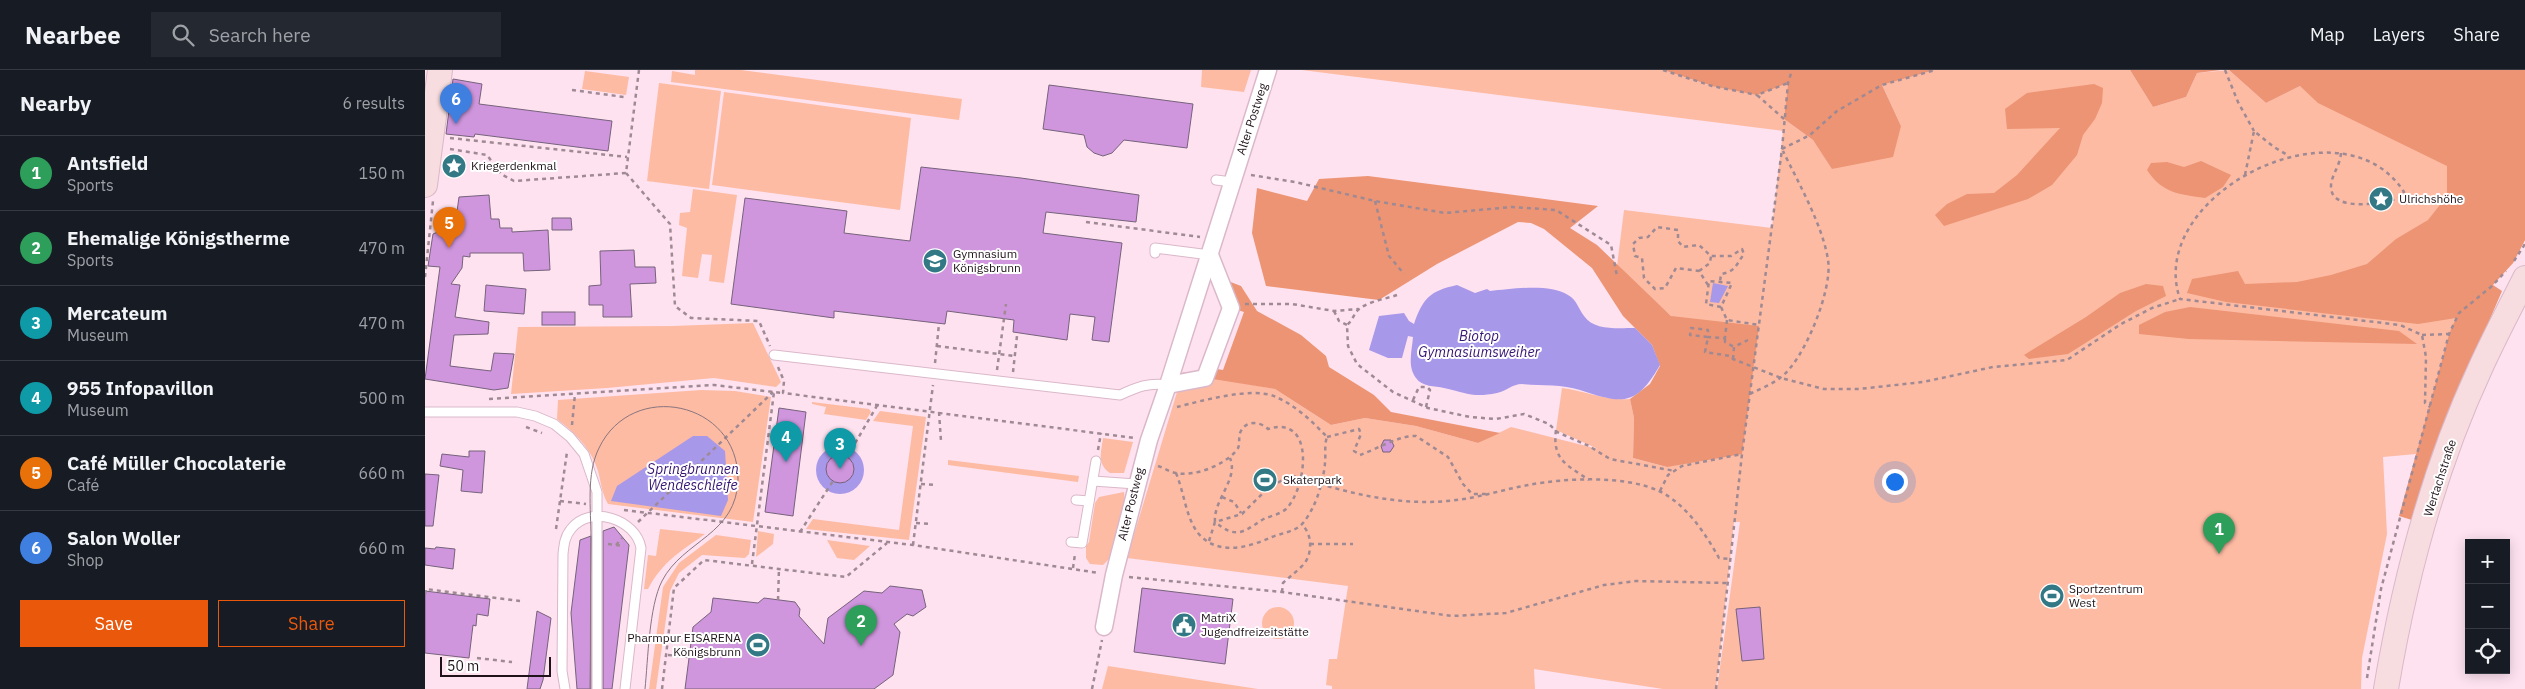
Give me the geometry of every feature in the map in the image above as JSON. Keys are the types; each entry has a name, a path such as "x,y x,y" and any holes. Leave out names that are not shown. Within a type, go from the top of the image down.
{"street":[{"path":"425,80 426,70"},
{"path":"425,185 439,142 440,70"},
{"name":"Alter Postweg","path":"1104,627 1114,575 1136,484 1210,255 1228,178 1269,70"},
{"path":"1169,385 1205,378 1231,308 1210,255"},
{"name":"Wertachstraße","path":"2386,689 2404,597 2448,451 2479,371 2525,278"}],"lane":[{"path":"1155,253 1155,248 1210,255"},
{"path":"774,356 1120,395 1142,384 1156,383 1169,385"},
{"path":"425,412 517,412 535,416 554,424 570,437 584,454 597,492 597,689"},
{"path":"1071,542 1082,543 1096,461"},
{"path":"1093,481 1136,484"},
{"path":"1076,500 1089,502"},
{"path":"565,689 562,670 563,554 565,537 572,526 585,519 597,516 621,521 632,528 639,537 641,548 625,689"}],"path":[{"path":"439,142 487,155 501,174 514,181 626,173 639,70"},
{"path":"1663,70 1711,86 1757,95 1784,119"},
{"path":"1716,689 1742,454 1782,149 1788,83 1792,70"},
{"path":"1782,149 1810,135 1837,111 1882,85 1935,70"},
{"path":"2225,70 2238,102 2254,131 2289,156"},
{"path":"1757,95 1788,83"},
{"path":"572,90 624,96"},
{"path":"2245,175 2254,131"},
{"path":"439,142 627,157"},
{"path":"1750,394 1781,378 1808,336 1821,307 1829,277 1828,260 1823,243 1782,149"},
{"path":"2180,299 2175,284 2175,261 2183,240 2202,211 2245,175 2289,156 2324,152 2341,153 2371,162 2387,171 2404,192 2402,198 2375,204 2349,203 2337,198 2331,190 2330,184 2340,166 2341,153"},
{"path":"1228,178 1295,182 1375,201 1445,214 1512,207 1556,210 1611,244 1617,276"},
{"path":"1375,201 1389,256 1404,274"},
{"path":"1086,222 1204,238"},
{"path":"1711,256 1709,263 1699,271 1676,268 1665,288 1655,289 1644,278 1642,258 1635,256 1633,244 1639,238 1648,237 1657,228 1672,228 1678,230 1678,241 1683,247 1699,245 1711,256 1725,257 1735,255 1739,250 1743,251 1736,267 1730,272 1721,274 1720,282"},
{"path":"1699,271 1708,285"},
{"path":"1721,307 1706,304 1709,281 1732,283 1721,307 1727,320 1725,342 1734,347"},
{"path":"1223,288 1241,304 1292,304 1334,311 1358,310 1371,303 1397,296"},
{"path":"1725,338 1707,337 1690,335 1691,328 1708,330 1707,337 1705,352 1730,356 1753,368 1781,378 1824,389 1859,389 1923,382 1993,367 2067,360 2121,324 2152,308 2180,299 2311,316 2367,320 2400,325 2422,335 2449,334"},
{"path":"995,382 1006,304"},
{"path":"1347,325 1353,320 1358,310"},
{"path":"1334,311 1339,321 1347,325"},
{"path":"1727,320 1759,325"},
{"path":"913,545 939,324"},
{"path":"1347,325 1348,346 1357,364 1389,390 1426,407 1470,417 1487,418 1524,414 1549,424 1556,430 1610,459 1675,471"},
{"path":"2422,335 2426,357 2423,396 2425,403 2430,407"},
{"path":"1011,383 1017,336"},
{"path":"1734,347 1748,340"},
{"path":"937,346 1014,356"},
{"path":"1733,359 1734,347"},
{"path":"481,399 715,385 783,393"},
{"path":"1413,400 1419,387 1427,387 1430,390 1426,407"},
{"path":"646,514 774,392"},
{"path":"752,564 774,392"},
{"path":"1161,408 1169,410 1203,400 1243,394 1275,396 1306,418 1327,437"},
{"path":"847,457 878,404"},
{"path":"939,412 941,441"},
{"path":"1215,522 1226,531 1235,534 1244,532 1267,517 1287,508 1303,478 1302,449 1299,437 1293,430 1285,426 1268,429 1260,423 1253,422 1245,426 1241,432 1239,448 1230,458 1197,472 1176,473 1184,492 1188,516 1200,535 1209,541 1236,549 1290,532 1302,525 1313,506 1320,484 1325,466 1325,442 1327,437"},
{"path":"521,426 544,434"},
{"path":"1327,437 1359,429 1361,434 1355,451 1360,454 1382,448 1399,438 1416,436 1448,457 1463,484 1472,494 1494,494"},
{"path":"1556,430 1554,445 1557,453 1564,463 1590,480"},
{"path":"1099,443 1101,433"},
{"path":"562,446 567,451"},
{"path":"1660,491 1668,476 1682,466 1742,454"},
{"path":"1209,541 1215,522 1215,510 1222,497 1232,468 1230,458"},
{"path":"1215,522 1242,514 1266,490 1289,476 1321,479"},
{"path":"1320,484 1382,498 1425,502 1469,499 1551,482 1590,480 1632,483 1660,491 1677,504 1697,523 1719,558 1730,559"},
{"path":"800,532 833,481"},
{"path":"921,484 935,485"},
{"path":"1222,497 1233,502 1242,514"},
{"path":"560,501 597,505 646,514 913,545 1114,575 1282,592 1452,616 1479,616 1515,611 1604,586 1636,581 1727,583"},
{"path":"916,523 930,524"},
{"path":"1282,592 1283,583 1303,566 1308,558 1310,544 1307,529 1302,525"},
{"path":"662,689 674,588 704,560 846,576 888,543"},
{"path":"1310,544 1353,544"},
{"path":"778,600 779,568"},
{"path":"425,594 426,589 520,601"},
{"path":"1093,689 1104,627"},
{"path":"667,655 689,657"},
{"path":"477,658 512,662"}],"shaded area":[{"path":"695,70 741,70 962,99 959,120 671,82 672,71 695,75"},
{"path":"1202,70 1251,70 1244,92 1201,87"},
{"path":"1302,70 1663,70 1711,86 1788,83 1784,119 1813,140 1833,169 1901,126 1882,85 1935,70 2130,70 2153,107 2186,97 2197,73 2229,70 2266,103 2332,70 2374,70 2525,240 2513,263 2459,313 2449,334 2416,454 2383,457 2387,534 2362,658 2361,689 1717,689 1740,522 1734,522 1716,689 1663,689 1534,669 1535,689 1332,689 1332,686 1326,685 1329,659 1337,659 1348,586 1127,558 1183,372 1275,389 1331,425 1365,418 1416,426 1478,443 1511,427 1598,449 1556,430 1562,388 1613,399 1630,399 1634,418 1633,458 1667,467 1671,316 1617,266 1624,210 1772,228 1783,131"},
{"path":"1663,70 1935,70 1882,85 1901,126 1893,157 1832,169 1813,140 1784,119 1788,83 1757,95 1712,86"},
{"path":"2130,70 2221,70 2197,73 2186,97 2153,107"},
{"path":"2229,70 2525,70 2525,240 2513,263 2493,285 2502,291 2469,368 2412,520 2399,516 2449,334 2456,318 2418,324 2226,302 2187,293 2192,279 2238,271 2245,284 2297,282 2331,275 2367,264 2396,239 2428,220 2447,196 2447,166 2318,103 2300,86 2266,103"},
{"path":"585,71 629,77 626,95 582,89"},
{"path":"659,83 721,91 709,189 647,181"},
{"path":"2094,84 2103,88 2102,103 2095,119 2083,135 2077,155 2052,185 2028,199 1944,226 1935,215 1947,204 1967,194 1994,193 2017,175 2060,128 2007,129 2005,109 2027,93"},
{"path":"724,92 911,118 900,210 712,185"},
{"path":"2201,161 2231,175 2223,187 2205,198 2172,192 2159,184 2147,170 2151,163 2167,162 2184,167"},
{"path":"1368,176 1598,206 1570,228 1597,245 1671,316 1759,326 1742,454 1667,467 1633,458 1634,418 1630,399 1650,384 1660,366 1652,345 1623,316 1592,268 1544,229 1531,223 1518,222 1437,264 1379,300 1266,286 1252,233 1257,188 1307,201 1319,179"},
{"path":"693,189 737,195 724,283 709,281 712,255 702,254 698,278 682,276 687,228 679,225 680,213 690,212"},
{"path":"1228,281 1241,286 1257,311 1301,335 1326,356 1329,367 1374,395 1391,412 1500,433 1478,443 1416,426 1365,418 1331,425 1275,389 1213,379 1211,368 1223,370 1244,312 1231,308"},
{"path":"2146,284 2163,286 2166,296 2136,311 2068,354 2029,359 2024,355 2086,317 2120,293"},
{"path":"2190,307 2399,331 2417,344 2189,339 2139,334 2139,325 2165,312"},
{"path":"753,323 781,382 776,387 714,378 607,388 511,394 518,327 673,326"},
{"path":"701,390 735,391 771,397 753,522 608,504 595,463 587,448 557,419 558,400"},
{"path":"812,402 869,409 871,412 866,420 824,414 826,407 812,404"},
{"path":"880,411 926,417 909,540 806,529 813,519 899,530 913,426 873,421"},
{"path":"1103,438 1133,442 1124,473 1110,473 1103,466 1101,453"},
{"path":"948,460 1079,476 1078,482 948,465"},
{"path":"1124,492 1125,501 1112,556 1103,565 1090,564 1086,558 1086,546 1089,542 1095,503 1099,497"},
{"path":"660,529 705,534 666,564 648,589 644,589 648,555 656,556"},
{"path":"758,531 774,534 773,544 756,557"},
{"path":"716,535 751,540 749,554 745,558 702,555 679,573 670,591 656,689 649,689 663,587 679,563"},
{"path":"827,540 870,546 854,560 837,558"},
{"path":"1278,607 1284,608 1289,612 1293,617 1293,629 1289,634 1284,638 1278,639 1272,638 1267,634 1263,629 1262,623 1263,617 1267,612 1272,608"},
{"path":"1108,666 1258,689 1102,689"}],"water":[{"path":"1713,283 1728,286 1719,303 1710,302"},
{"name":"Biotop Gymnasiumsweiher","path":"1457,285 1475,293 1487,289 1490,291 1519,288 1541,288 1560,291 1573,299 1588,321 1594,324 1607,328 1635,328 1652,345 1660,365 1643,389 1627,398 1607,398 1566,387 1522,384 1497,393 1475,395 1429,386 1419,381 1413,373 1411,363 1413,337 1408,336 1402,358 1388,358 1369,350 1379,316 1404,313 1409,321 1414,324 1424,302 1429,297 1440,290"},
{"name":"Springbrunnen Wendeschleife","path":"693,436 707,436 725,451 728,500 721,516 611,501 617,486"},
{"path":"840,446 849,448 857,453 862,461 864,470 862,479 857,487 849,492 840,494 831,492 823,487 818,479 816,470 818,461 823,453 831,448"}],"building":[{"path":"453,79 482,84 479,104 612,121 608,151 475,134 474,137 446,134"},
{"path":"1049,85 1193,104 1187,148 1124,140 1112,153 1103,156 1094,153 1087,147 1084,135 1043,129"},
{"path":"921,167 1021,178 1139,195 1136,222 1046,212 1043,233 1122,243 1109,342 1092,340 1095,317 1070,314 1067,340 1013,332 1014,320 947,311 945,324 834,311 834,318 731,304 745,198 847,211 844,233 910,241"},
{"path":"489,195 491,219 499,219 500,228 512,228 512,232 548,230 550,270 524,271 523,253 470,253 470,257 463,256 462,268 451,284 460,285 455,317 489,322 488,334 454,335 450,366 491,371 494,353 514,354 508,388 494,390 425,379 440,267 428,266 433,234 440,231 454,233 459,197"},
{"path":"552,218 571,218 572,230 552,230"},
{"path":"634,250 635,267 655,267 656,283 630,284 632,317 603,317 603,305 589,305 589,286 601,285 600,251"},
{"path":"486,285 526,289 524,314 484,311"},
{"path":"542,312 575,312 575,325 542,325"},
{"path":"779,408 806,412 793,516 765,512"},
{"path":"1384,440 1391,440 1394,446 1390,452 1383,452 1381,446"},
{"path":"469,451 485,451 482,493 461,491 463,470 440,466 442,454 469,457"},
{"path":"840,455 850,459 854,469 850,479 840,483 830,479 826,469 830,459"},
{"path":"425,474 439,475 433,526 425,526"},
{"path":"614,527 629,545 612,689 603,689 603,531"},
{"path":"591,536 591,689 577,689 571,613 580,540"},
{"path":"436,547 455,549 453,569 425,565 425,548 435,549"},
{"name":"Pharmpur EISARENA Königsbrunn","path":"890,586 922,590 926,607 913,616 907,614 894,624 900,632 893,675 874,689 685,689 693,627 711,612 713,598 758,603 764,598 795,602 800,609 799,616 824,644 828,618 864,591 882,593"},
{"name":"MatriX Jugendfreizeitstätte","path":"1142,588 1233,599 1225,664 1134,652"},
{"path":"425,591 490,599 488,616 477,614 476,626 473,625 469,658 425,653"},
{"path":"1760,607 1764,659 1742,661 1736,609"},
{"path":"537,611 551,618 543,680 540,689 527,689"}],"tram line":[{"path":"590,689 590,492 595,458 599,448 614,426 635,413 657,407 681,408 703,417 721,432 733,452 738,479 735,498 729,513 719,525 671,567 662,581 654,604 645,689"}],"place":[{"name":"Salon Woller","path":"456,124"},
{"name":"Kriegerdenkmal","path":"454,166"},
{"name":"Ulrichshöhe","path":"2381,199"},
{"name":"Café Müller Chocolaterie","path":"449,248"},
{"name":"Gymnasium Königsbrunn","path":"935,261"},
{"name":"955 Infopavillon","path":"786,462"},
{"name":"Mercateum","path":"840,469"},
{"name":"Skaterpark","path":"1265,480"},
{"name":"Antsfield","path":"2219,554"},
{"name":"Sportzentrum West","path":"2052,596"},
{"name":"MatriX Jugendfreizeitstätte","path":"1184,625"},
{"name":"Pharmpur EISARENA Königsbrunn","path":"758,645"},
{"name":"Ehemalige Königstherme","path":"861,646"}]}
